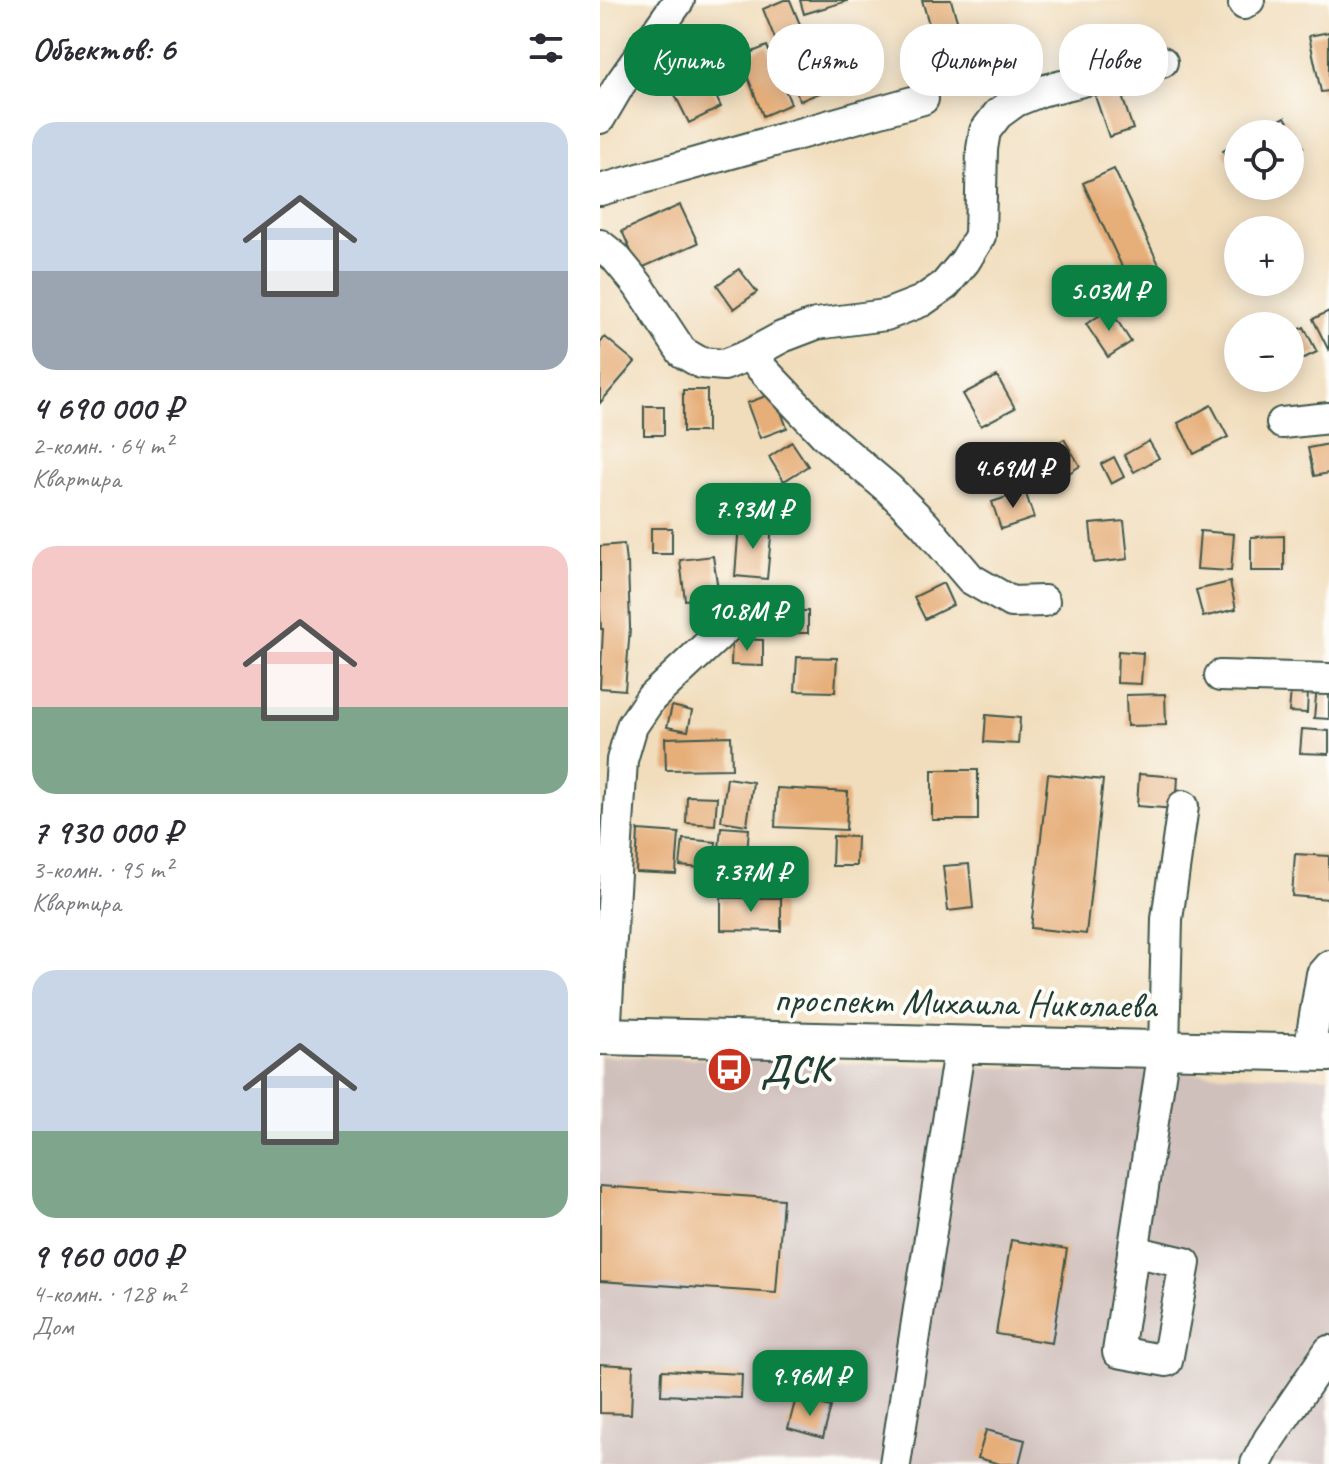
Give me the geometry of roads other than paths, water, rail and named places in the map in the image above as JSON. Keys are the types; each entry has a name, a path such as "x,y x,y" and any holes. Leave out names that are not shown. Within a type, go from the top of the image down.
{"main road":[{"name":"проспект Михаила Николаева","path":"602,1036 1319,1053"}],"street":[{"path":"600,118 679,0"},
{"path":"600,245 615,257 638,285 682,352 701,363 724,365 816,324 886,315 922,301 945,285 980,236 985,131 998,114 1016,101 1059,87"},
{"path":"600,190 923,99"},
{"path":"749,355 825,435 889,489 924,524 971,579 1011,602 1044,601"},
{"path":"1282,423 1329,418"},
{"path":"602,1036 622,760 632,726 651,698 726,628"},
{"path":"1220,676 1329,679"},
{"path":"1133,1251 1164,1049 1167,919 1183,806"},
{"path":"1319,1053 1322,974 1329,966"},
{"path":"895,1464 960,1044"},
{"path":"1256,1464 1269,1439 1329,1351"}],"place":[{"name":"ДСК","path":"730,1069"}]}
